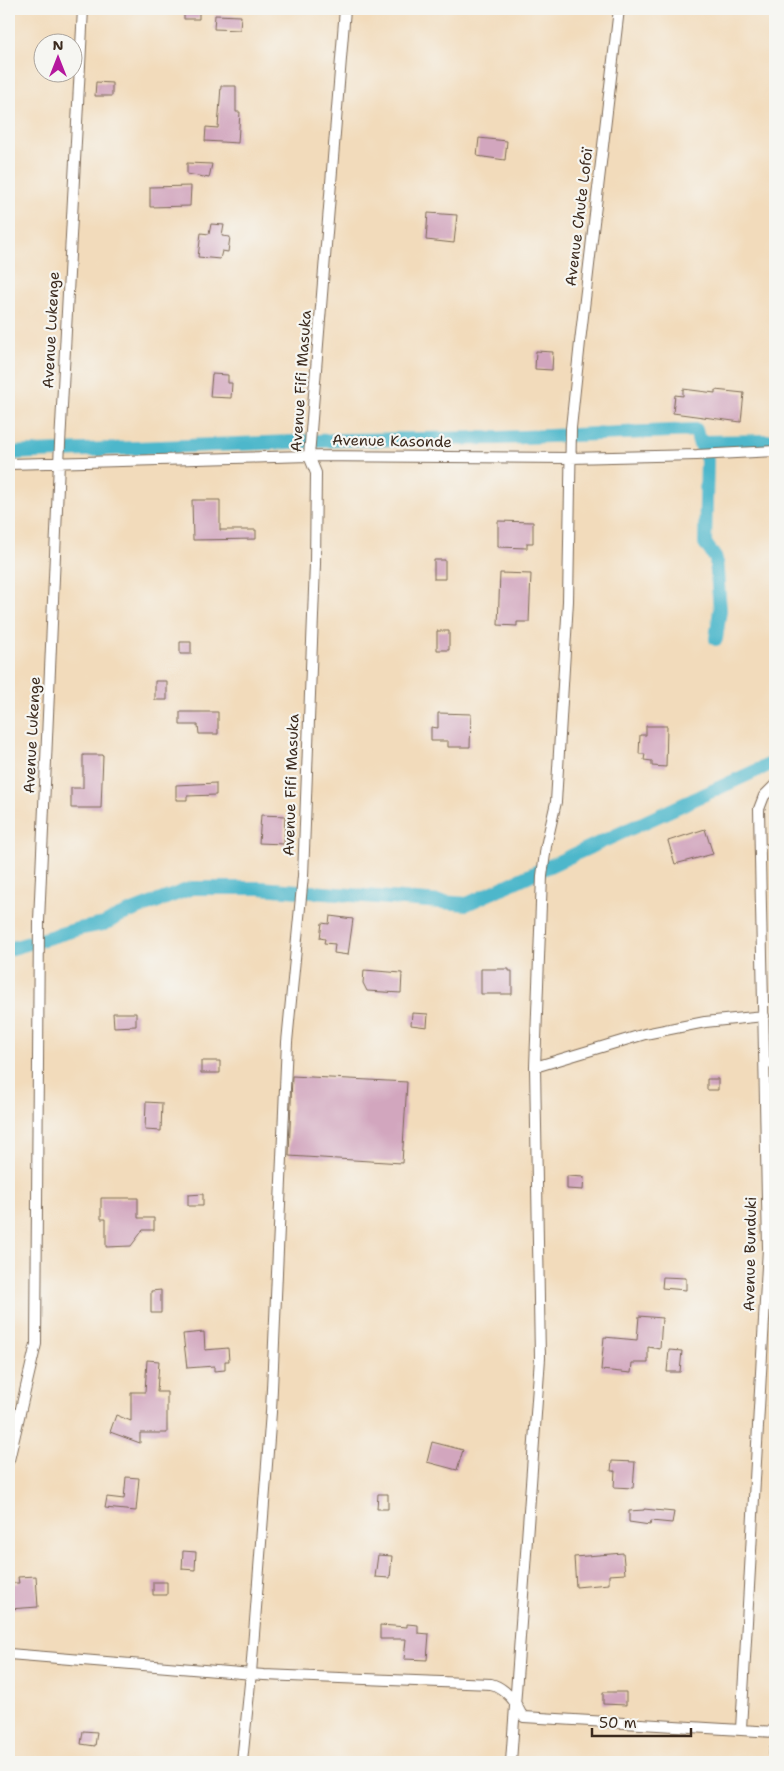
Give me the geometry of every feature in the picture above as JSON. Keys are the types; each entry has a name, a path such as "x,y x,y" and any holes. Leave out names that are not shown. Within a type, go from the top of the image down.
{"street":[{"name":"Avenue Lukenge","path":"9,1460 36,1344 39,921 59,463 83,9"},
{"name":"Avenue Fifi Masuka","path":"242,1762 251,1674 271,1412 287,1042 303,876 315,564 316,473 309,456 346,9"},
{"name":"Avenue Chute Lofoï","path":"511,1762 540,1358 535,1067 542,876 546,846 556,802 568,611 571,428 619,9"},
{"name":"Avenue Kasonde","path":"9,464 309,456 570,458 775,451"},
{"name":"Avenue Bunduki","path":"741,1729 768,1248 770,1064 764,1016 759,809 764,796 775,786"},
{"path":"535,1067 645,1034 705,1022 764,1016"},
{"path":"9,1654 251,1674 491,1684 499,1687 516,1704 521,1714 530,1718 775,1732"},
{"path":"774,1762 775,1750"}],"building":[{"path":"184,9 199,9 199,19 184,19"},
{"path":"215,15 241,16 240,30 214,29"},
{"path":"96,82 112,83 112,96 95,96"},
{"path":"221,86 236,86 236,112 240,112 238,143 205,141 206,127 218,128"},
{"path":"479,138 507,141 505,160 477,156"},
{"path":"187,163 212,164 209,178 187,174"},
{"path":"191,186 190,206 150,207 150,187"},
{"path":"428,213 457,215 454,243 426,240"},
{"path":"211,224 224,225 222,236 230,237 228,252 222,251 220,259 198,257 201,233 209,234"},
{"path":"536,351 553,352 552,370 535,369"},
{"path":"212,374 228,375 228,383 232,383 231,398 210,397"},
{"path":"683,389 715,393 715,390 744,393 741,422 673,413 675,395 683,396"},
{"path":"192,500 220,500 220,530 256,530 256,539 193,540"},
{"path":"498,521 533,522 533,543 527,543 527,548 498,547"},
{"path":"434,560 445,560 445,579 434,579"},
{"path":"500,573 531,574 529,622 517,622 517,626 498,625"},
{"path":"437,631 449,631 449,650 437,650"},
{"path":"180,642 191,642 191,654 180,654"},
{"path":"155,681 167,681 167,700 155,700"},
{"path":"180,712 218,712 218,734 199,734 198,725 180,725"},
{"path":"438,713 471,714 470,747 448,747 448,741 431,741 431,727 438,728"},
{"path":"646,726 667,726 666,767 652,766 652,761 644,760 645,754 639,754 640,735 646,735"},
{"path":"83,755 103,755 101,808 71,808 71,788 83,788"},
{"path":"216,783 216,795 187,796 187,800 176,800 176,785"},
{"path":"261,815 285,816 284,844 259,843"},
{"path":"705,829 713,854 675,864 668,841"},
{"path":"330,916 353,919 348,955 334,953 335,944 324,943 325,939 320,938 322,923 329,924"},
{"path":"481,969 509,969 509,971 512,971 512,994 481,994"},
{"path":"364,970 402,973 401,993 367,991 363,983"},
{"path":"113,1013 136,1013 136,1026 114,1027"},
{"path":"412,1013 428,1014 427,1027 411,1025"},
{"path":"201,1061 220,1061 220,1073 201,1073"},
{"path":"292,1076 407,1082 402,1163 289,1156"},
{"path":"707,1079 718,1079 718,1090 707,1090"},
{"path":"146,1102 162,1103 161,1131 145,1130"},
{"path":"567,1176 584,1177 583,1190 567,1189"},
{"path":"203,1194 203,1206 188,1206 188,1195"},
{"path":"101,1198 138,1198 138,1218 154,1218 154,1230 143,1230 131,1246 106,1247 106,1219 101,1219"},
{"path":"663,1277 686,1278 686,1290 662,1288"},
{"path":"161,1290 161,1313 151,1313 151,1291"},
{"path":"639,1316 662,1318 660,1349 648,1347 648,1363 632,1363 631,1373 601,1370 604,1337 637,1340"},
{"path":"204,1332 205,1350 228,1348 229,1361 225,1361 225,1370 214,1371 214,1366 187,1368 183,1334"},
{"path":"669,1350 682,1351 680,1372 667,1372"},
{"path":"147,1360 159,1361 157,1392 167,1392 167,1433 140,1433 140,1443 110,1432 116,1415 131,1421 131,1392 145,1392"},
{"path":"432,1442 463,1450 457,1470 427,1462"},
{"path":"612,1461 635,1462 633,1488 614,1487 615,1471 611,1471"},
{"path":"126,1477 139,1478 136,1511 105,1508 107,1497 124,1499"},
{"path":"378,1494 388,1494 388,1509 377,1509"},
{"path":"644,1509 674,1512 672,1523 651,1521 650,1525 629,1522 629,1511"},
{"path":"183,1551 196,1552 195,1570 182,1569"},
{"path":"623,1553 625,1574 609,1575 609,1584 576,1587 574,1557"},
{"path":"378,1555 392,1556 390,1578 375,1577"},
{"path":"36,1576 38,1607 9,1609 9,1583 19,1583 18,1577"},
{"path":"153,1582 167,1582 167,1595 153,1595"},
{"path":"407,1624 418,1625 418,1633 429,1634 427,1660 404,1659 406,1639 380,1639 380,1625 407,1627"},
{"path":"603,1692 626,1692 626,1705 603,1704"},
{"path":"83,1731 97,1732 95,1746 81,1744"}],"waterway":[{"path":"9,453 343,440 500,438 696,430 699,442 775,441"},
{"path":"700,442 707,460 705,543 716,559 720,610 716,639"},
{"path":"9,949 78,929 104,924 119,916 192,888 260,888 467,904 775,762"}]}
